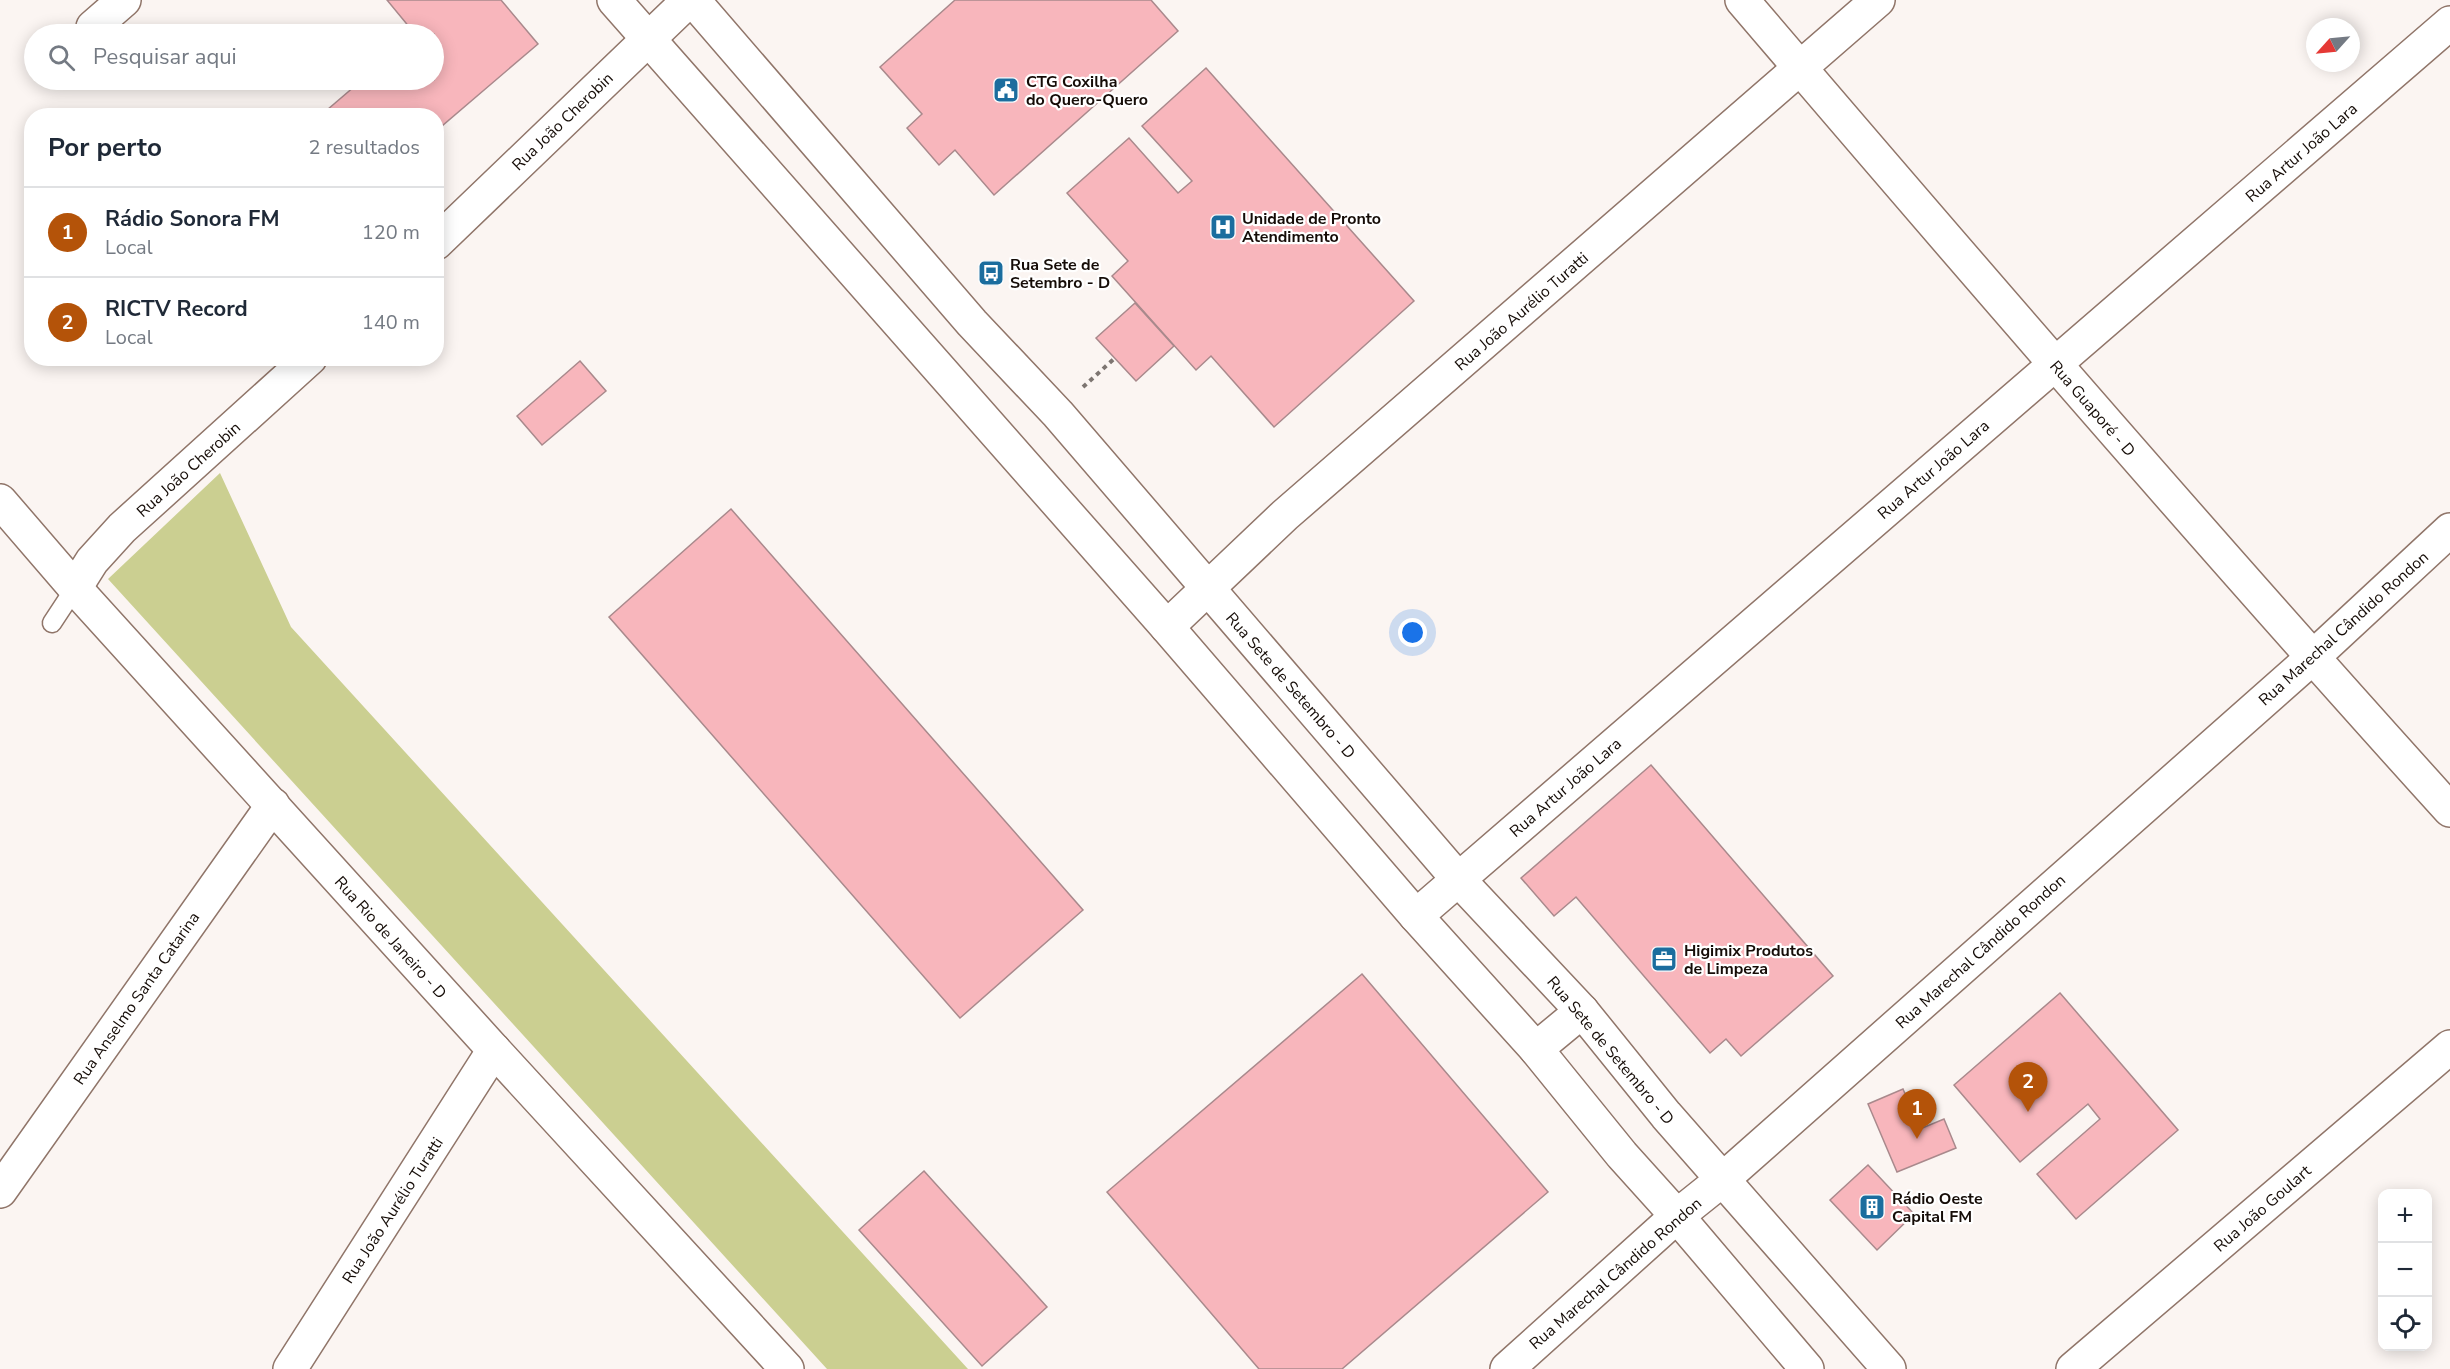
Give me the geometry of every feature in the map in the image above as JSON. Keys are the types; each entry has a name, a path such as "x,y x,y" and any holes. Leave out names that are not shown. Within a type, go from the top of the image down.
{"street":[{"path":"96,24 124,0"},
{"path":"614,0 1167,627 1416,916 1536,1049 1622,1155 1807,1369"},
{"name":"Rua João Cherobin","path":"444,235 647,39 691,0"},
{"name":"Rua Sete de Setembro - D","path":"691,0 972,322 1058,414 1458,879 1582,1011 1722,1180 1889,1369"},
{"name":"Rua Guaporé - D","path":"1742,0 2054,364 2312,658 2450,810"},
{"name":"Rua João Aurélio Turatti","path":"1167,627 1285,515 1878,0"},
{"name":"Rua Artur João Lara","path":"1416,916 2450,23"},
{"name":"Rua João Cherobin","path":"75,588 92,561 122,528 301,366"},
{"name":"Rua Rio de Janeiro - D","path":"0,501 75,588 787,1369"},
{"name":"Rua Marechal Cândido Rondon","path":"1507,1369 1677,1216 1722,1180 2312,658 2450,531"},
{"name":"Rua Anselmo Santa Catarina","path":"0,1191 273,805"},
{"path":"1536,1049 1582,1011"},
{"name":"Rua João Goulart","path":"2073,1369 2450,1047"},
{"name":"Rua João Aurélio Turatti","path":"290,1369 494,1050"}],"lane":[{"path":"51,623 75,588"}],"path":[{"path":"1058,414 1115,358"}],"green space":[{"path":"220,473 291,627 968,1369 827,1369 108,579"}],"building":[{"path":"387,0 501,0 538,44 444,124 444,108 329,108 350,90 444,90 444,24 407,24"},
{"name":"CTG Coxilha do Quero-Quero","path":"955,0 1151,0 1178,31 994,195 955,150 939,165 907,128 922,114 880,67"},
{"name":"Unidade de Pronto Atendimento","path":"1206,68 1414,301 1274,427 1211,356 1196,370 1112,276 1128,261 1067,193 1129,138 1178,193 1192,181 1142,126"},
{"path":"1135,303 1174,346 1136,381 1096,338"},
{"path":"580,361 606,391 542,445 517,416"},
{"path":"731,509 1083,910 960,1018 609,617"},
{"path":"1651,765 1833,976 1741,1056 1726,1039 1710,1053 1576,897 1554,916 1521,878"},
{"path":"1362,974 1548,1192 1342,1369 1259,1369 1107,1192"},
{"path":"2060,993 2178,1130 2076,1219 2037,1174 2100,1119 2088,1104 2020,1162 1954,1085"},
{"path":"1903,1089 1920,1129 1944,1119 1956,1148 1897,1172 1868,1104"},
{"name":"Rádio Oeste Capital FM","path":"1868,1165 1914,1214 1877,1250 1830,1200"},
{"path":"924,1171 1047,1307 982,1366 859,1230"}],"place":[{"name":"CTG Coxilha do Quero-Quero","path":"1006,90"},
{"name":"Unidade de Pronto Atendimento","path":"1223,227"},
{"name":"Rua Sete de Setembro - D","path":"991,273"},
{"name":"Higimix Produtos de Limpeza","path":"1664,959"},
{"name":"RICTV Record","path":"2028,1112"},
{"name":"Rádio Sonora FM","path":"1917,1139"},
{"name":"Rádio Oeste Capital FM","path":"1872,1207"}]}
